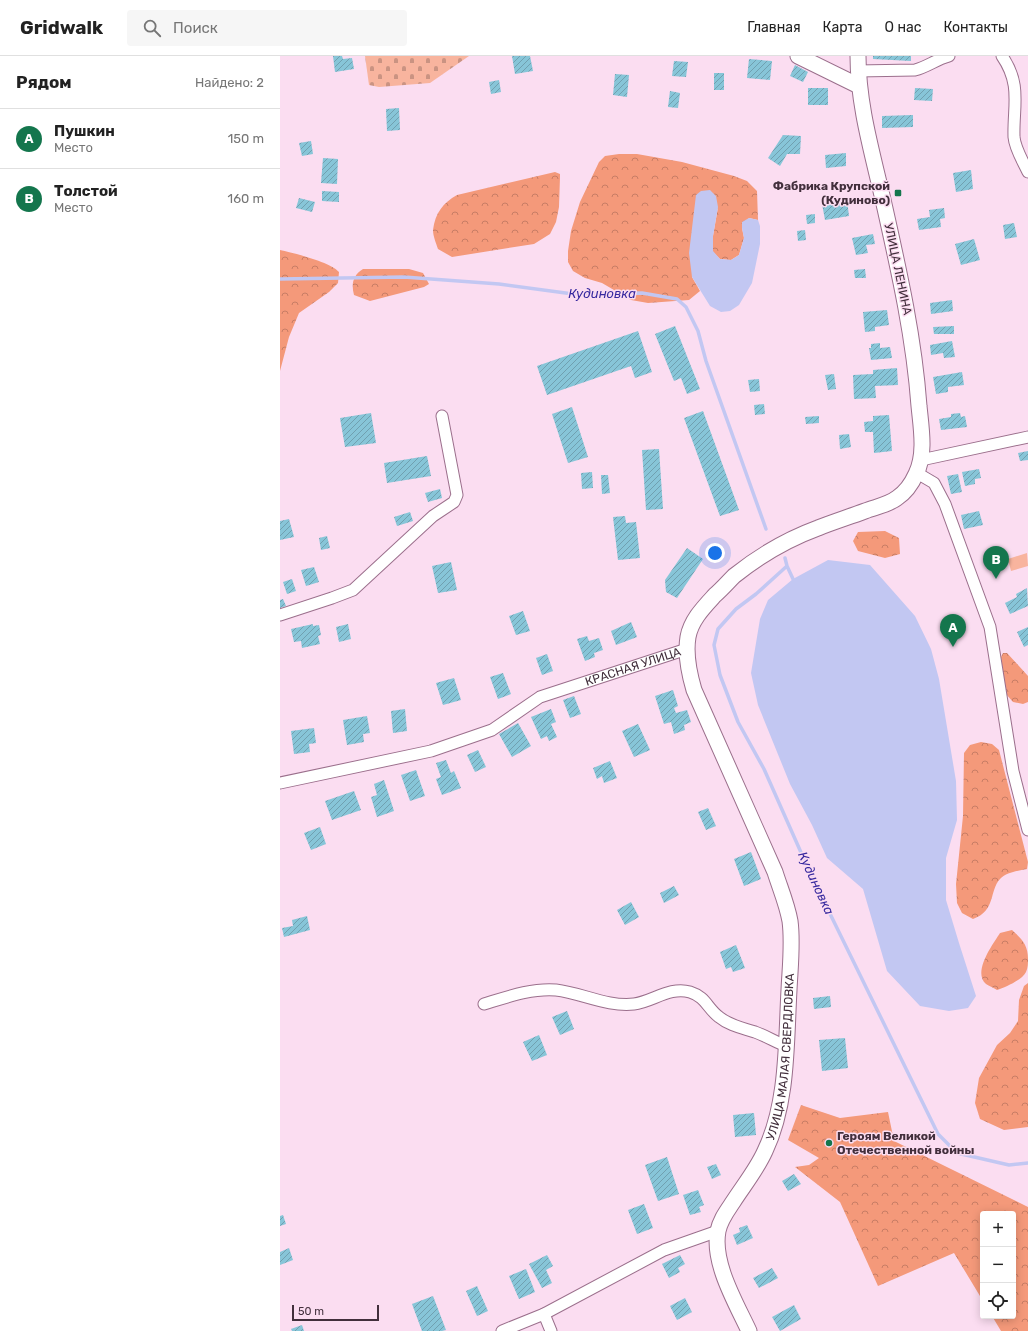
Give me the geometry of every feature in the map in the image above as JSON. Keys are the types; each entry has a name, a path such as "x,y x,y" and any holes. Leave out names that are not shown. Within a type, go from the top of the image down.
{"main road":[{"path":"798,56 858,79"},
{"name":"УЛИЦА ЛЕНИНА","path":"858,56 858,79 864,118 913,342 921,432 919,466"},
{"name":"КРАСНАЯ УЛИЦА","path":"687,649 688,635 702,609 734,576 770,551 796,538 897,498 909,487 919,466"},
{"name":"УЛИЦА МАЛАЯ СВЕРДЛОВКА","path":"687,649 688,670 694,690 775,872 785,901 790,922 791,949 786,1046 781,1102 776,1124 756,1169 723,1218 718,1231"},
{"path":"718,1231 718,1256 722,1272 749,1331"}],"street":[{"path":"858,79 923,68 938,59 950,56"},
{"path":"1002,56 1009,66 1014,78 1016,101 1014,139 1019,154 1028,172"},
{"path":"280,615 353,590 433,516 454,502 457,495 442,416"},
{"path":"1028,437 919,466 934,483 944,504 990,626 1013,771 1028,830"},
{"name":"КРАСНАЯ УЛИЦА","path":"280,783 431,751 492,730 540,697 687,649"},
{"path":"484,1004 504,997 534,991 556,990 615,1004 635,1004 676,990 688,992 701,997 719,1017 738,1028 756,1032 786,1046"},
{"path":"502,1331 544,1314 664,1250 718,1231"},
{"path":"544,1314 551,1331"}],"green space":[{"path":"365,56 469,56 430,83 379,87 369,85"},
{"path":"637,154 682,162 747,181 757,191 758,220 749,218 742,228 744,238 739,255 731,260 720,259 713,252 713,236 718,207 692,277 700,291 689,300 648,303 631,300 602,283 585,278 573,271 568,262 571,231 580,202 599,162 605,156"},
{"path":"555,172 560,174 559,207 556,222 550,234 534,244 452,257 438,249 433,230 434,224 440,209 452,198 457,195"},
{"path":"280,250 320,261 339,272 338,283 329,292 299,313 289,337 280,371"},
{"path":"363,269 409,269 423,273 429,284 424,287 370,301 354,295 353,291 355,277"},
{"path":"885,531 899,538 900,554 885,558 858,551 853,541 858,532"},
{"path":"1027,553 1028,566 1011,571 1008,559"},
{"path":"1003,653 1007,653 1028,676 1028,702 1023,704 1013,702 1006,694 1001,657"},
{"path":"981,742 992,744 999,750 1028,862 1027,869 1009,873 1000,879 994,889 989,906 985,911 973,919 962,913 957,903 956,884 963,816 964,753 970,745"},
{"path":"1012,930 1026,946 1028,954 1027,969 1024,975 1017,980 997,990 986,984 982,979 982,965 1000,933"},
{"path":"1028,983 1028,1127 1004,1130 980,1119 975,1103 979,1078 997,1045 1010,1033 1018,1021 1019,1000 1024,986"},
{"path":"801,1105 840,1118 888,1112 894,1141 1028,1207 1028,1331 1001,1331 994,1319 1016,1319 1016,1211 980,1211 980,1296 954,1253 878,1286 840,1202 795,1167 809,1165 819,1158 788,1140"}],"water":[{"path":"710,190 716,196 718,207 713,236 713,251 720,259 731,260 739,255 744,238 742,222 749,218 758,220 760,226 760,244 752,283 739,305 730,311 721,312 710,306 692,277 689,253 696,195 701,191"},
{"path":"828,560 870,565 915,616 931,649 939,679 956,781 957,820 946,858 946,900 976,996 968,1008 949,1011 920,1006 887,971 863,889 827,858 812,825 790,784 758,705 751,673 760,619 768,600 793,579"}],"building":[{"path":"333,56 342,56 343,59 352,58 354,69 335,72"},
{"path":"512,56 530,56 533,71 515,74"},
{"path":"873,56 911,56 911,61 873,59"},
{"path":"749,59 772,61 770,80 747,78"},
{"path":"674,61 688,62 686,77 672,76"},
{"path":"795,65 808,72 803,82 790,76"},
{"path":"714,73 724,73 724,90 714,90"},
{"path":"615,74 629,75 627,97 613,95"},
{"path":"499,80 501,92 491,94 489,82"},
{"path":"808,88 828,88 828,105 808,105"},
{"path":"915,88 933,89 932,101 914,100"},
{"path":"670,91 680,93 678,108 668,107"},
{"path":"399,108 400,130 387,131 386,109"},
{"path":"913,115 913,127 882,128 882,116"},
{"path":"783,135 801,136 800,154 787,154 780,166 768,158"},
{"path":"311,141 313,154 302,156 299,143"},
{"path":"846,153 846,166 826,168 825,155"},
{"path":"323,158 338,159 337,184 321,183"},
{"path":"971,170 973,189 956,192 953,173"},
{"path":"322,191 339,192 339,202 322,201"},
{"path":"299,198 315,202 312,212 296,208"},
{"path":"847,200 849,216 825,220 822,204"},
{"path":"944,208 945,218 940,219 941,227 919,230 917,219 930,217 929,210"},
{"path":"815,214 815,223 807,224 806,215"},
{"path":"1014,223 1017,237 1005,239 1003,225"},
{"path":"805,230 806,240 798,241 797,231"},
{"path":"873,234 875,244 866,245 868,253 856,255 852,238"},
{"path":"974,239 980,260 961,265 955,244"},
{"path":"865,269 866,278 855,278 854,270"},
{"path":"952,300 953,311 931,314 930,303"},
{"path":"887,310 889,325 875,327 875,331 865,332 863,312"},
{"path":"675,326 700,389 687,394 681,378 674,381 655,334"},
{"path":"954,326 954,334 934,334 933,327"},
{"path":"638,331 652,372 635,378 631,366 547,395 537,366"},
{"path":"952,341 955,357 944,358 943,353 931,355 930,345"},
{"path":"880,343 880,348 890,347 892,358 871,360 869,348 871,348 871,344"},
{"path":"897,368 898,385 875,386 876,398 854,399 853,375 873,374 873,370"},
{"path":"962,372 964,385 948,387 948,392 936,394 933,377"},
{"path":"834,374 836,389 828,390 825,375"},
{"path":"759,379 760,391 750,392 748,380"},
{"path":"764,404 765,414 755,415 754,405"},
{"path":"572,407 588,457 568,463 552,414"},
{"path":"703,411 739,510 720,516 684,418"},
{"path":"371,413 376,443 345,447 340,418"},
{"path":"960,413 961,417 965,416 967,427 941,430 939,419 951,417 951,414"},
{"path":"889,415 892,451 874,453 873,432 865,432 864,422 873,421 873,416"},
{"path":"819,416 819,423 806,424 805,417"},
{"path":"849,434 851,447 840,449 839,435"},
{"path":"659,449 663,509 646,510 642,450"},
{"path":"1028,451 1028,460 1020,461 1018,453"},
{"path":"427,456 431,476 387,483 384,463"},
{"path":"979,469 981,478 975,479 975,484 965,486 962,472"},
{"path":"592,472 593,488 582,489 581,473"},
{"path":"958,474 962,492 951,494 947,476"},
{"path":"601,475 608,475 610,493 602,494"},
{"path":"440,489 442,498 428,502 425,493"},
{"path":"979,511 983,525 964,529 961,515"},
{"path":"410,512 413,521 397,526 394,517"},
{"path":"625,516 626,523 636,522 640,558 618,560 613,517"},
{"path":"289,519 294,537 280,540 280,521"},
{"path":"327,536 330,548 321,550 319,538"},
{"path":"687,548 703,559 677,598 666,592 665,580"},
{"path":"451,562 457,590 438,593 432,566"},
{"path":"314,567 319,582 306,586 301,570"},
{"path":"292,579 296,591 287,594 283,582"},
{"path":"1027,588 1028,606 1010,614 1005,603 1017,597 1016,594"},
{"path":"283,599 286,606 280,608 280,600"},
{"path":"523,611 530,631 516,635 509,616"},
{"path":"631,622 637,637 616,645 611,631"},
{"path":"313,624 313,626 319,625 321,635 318,636 320,644 302,648 301,641 294,642 291,629"},
{"path":"348,624 351,639 339,642 336,627"},
{"path":"1028,627 1028,645 1024,647 1017,632"},
{"path":"587,636 589,641 599,638 603,650 594,653 595,657 585,661 577,639"},
{"path":"547,654 553,671 542,675 536,658"},
{"path":"503,673 511,694 498,699 490,677"},
{"path":"454,678 461,700 443,705 436,683"},
{"path":"673,690 678,706 674,708 676,713 687,710 691,722 684,725 685,730 674,734 671,722 664,724 655,696"},
{"path":"574,696 581,714 570,718 563,700"},
{"path":"405,709 407,731 393,733 391,711"},
{"path":"551,709 556,722 551,724 557,737 549,741 547,736 541,739 531,717"},
{"path":"367,716 370,733 363,734 364,742 347,745 343,720"},
{"path":"518,723 531,746 512,757 499,734"},
{"path":"638,724 650,750 634,757 622,731"},
{"path":"314,728 316,743 309,744 310,752 294,754 291,731"},
{"path":"478,750 486,767 475,772 467,755"},
{"path":"446,760 451,773 454,771 461,788 442,795 436,779 441,777 436,763"},
{"path":"610,761 617,778 604,783 602,776 597,779 593,768"},
{"path":"416,770 425,796 410,801 401,775"},
{"path":"384,780 394,811 377,817 371,797 377,795 374,784"},
{"path":"354,791 361,810 332,820 325,801"},
{"path":"708,808 716,826 706,830 698,812"},
{"path":"320,827 326,844 311,850 304,833"},
{"path":"751,852 761,879 744,886 734,859"},
{"path":"674,886 679,895 664,903 660,893"},
{"path":"631,902 639,917 625,925 617,910"},
{"path":"307,916 310,930 284,937 282,928 293,926 292,920"},
{"path":"736,945 745,968 733,972 731,967 726,969 720,952"},
{"path":"830,996 831,1007 814,1009 813,998"},
{"path":"567,1011 574,1029 560,1035 552,1017"},
{"path":"539,1035 547,1055 532,1061 523,1042"},
{"path":"845,1038 848,1068 822,1071 819,1040"},
{"path":"754,1113 756,1135 735,1137 733,1115"},
{"path":"667,1157 679,1194 658,1201 645,1165"},
{"path":"716,1164 721,1175 712,1179 707,1167"},
{"path":"794,1174 801,1184 788,1191 782,1181"},
{"path":"698,1190 704,1205 699,1207 701,1212 690,1215 683,1195"},
{"path":"644,1204 653,1228 637,1234 628,1210"},
{"path":"283,1215 286,1224 280,1226 280,1216"},
{"path":"747,1225 753,1238 737,1245 733,1235 740,1232 739,1228"},
{"path":"289,1248 293,1260 280,1265 280,1252"},
{"path":"547,1255 553,1266 546,1270 552,1283 542,1288 529,1264"},
{"path":"680,1255 685,1264 678,1268 680,1272 669,1278 662,1264"},
{"path":"772,1268 778,1278 759,1288 753,1278"},
{"path":"526,1269 535,1292 519,1299 509,1276"},
{"path":"477,1286 488,1311 477,1316 466,1291"},
{"path":"433,1296 446,1330 422,1331 412,1304"},
{"path":"685,1298 692,1312 677,1320 670,1306"},
{"path":"794,1305 801,1319 780,1331 772,1317"},
{"path":"302,1325 304,1331 292,1331 291,1329"}],"waterway":[{"name":"Кудиновка","path":"280,279 404,277 499,284 573,294 642,293 677,299 686,307 698,331 706,361 766,529"},
{"name":"Кудиновка","path":"785,558 787,566 756,594 736,609 718,629 714,645 720,675 738,722 764,769 811,875 938,1134 957,1153 1009,1165 1028,1163"},
{"path":"787,566 793,579"}],"place":[{"name":"Фабрика Крупской (Кудиново)","path":"898,193"},
{"name":"Толстой","path":"996,579"},
{"name":"Пушкин","path":"953,647"},
{"name":"Героям Великой Отечественной войны","path":"829,1143"}]}
